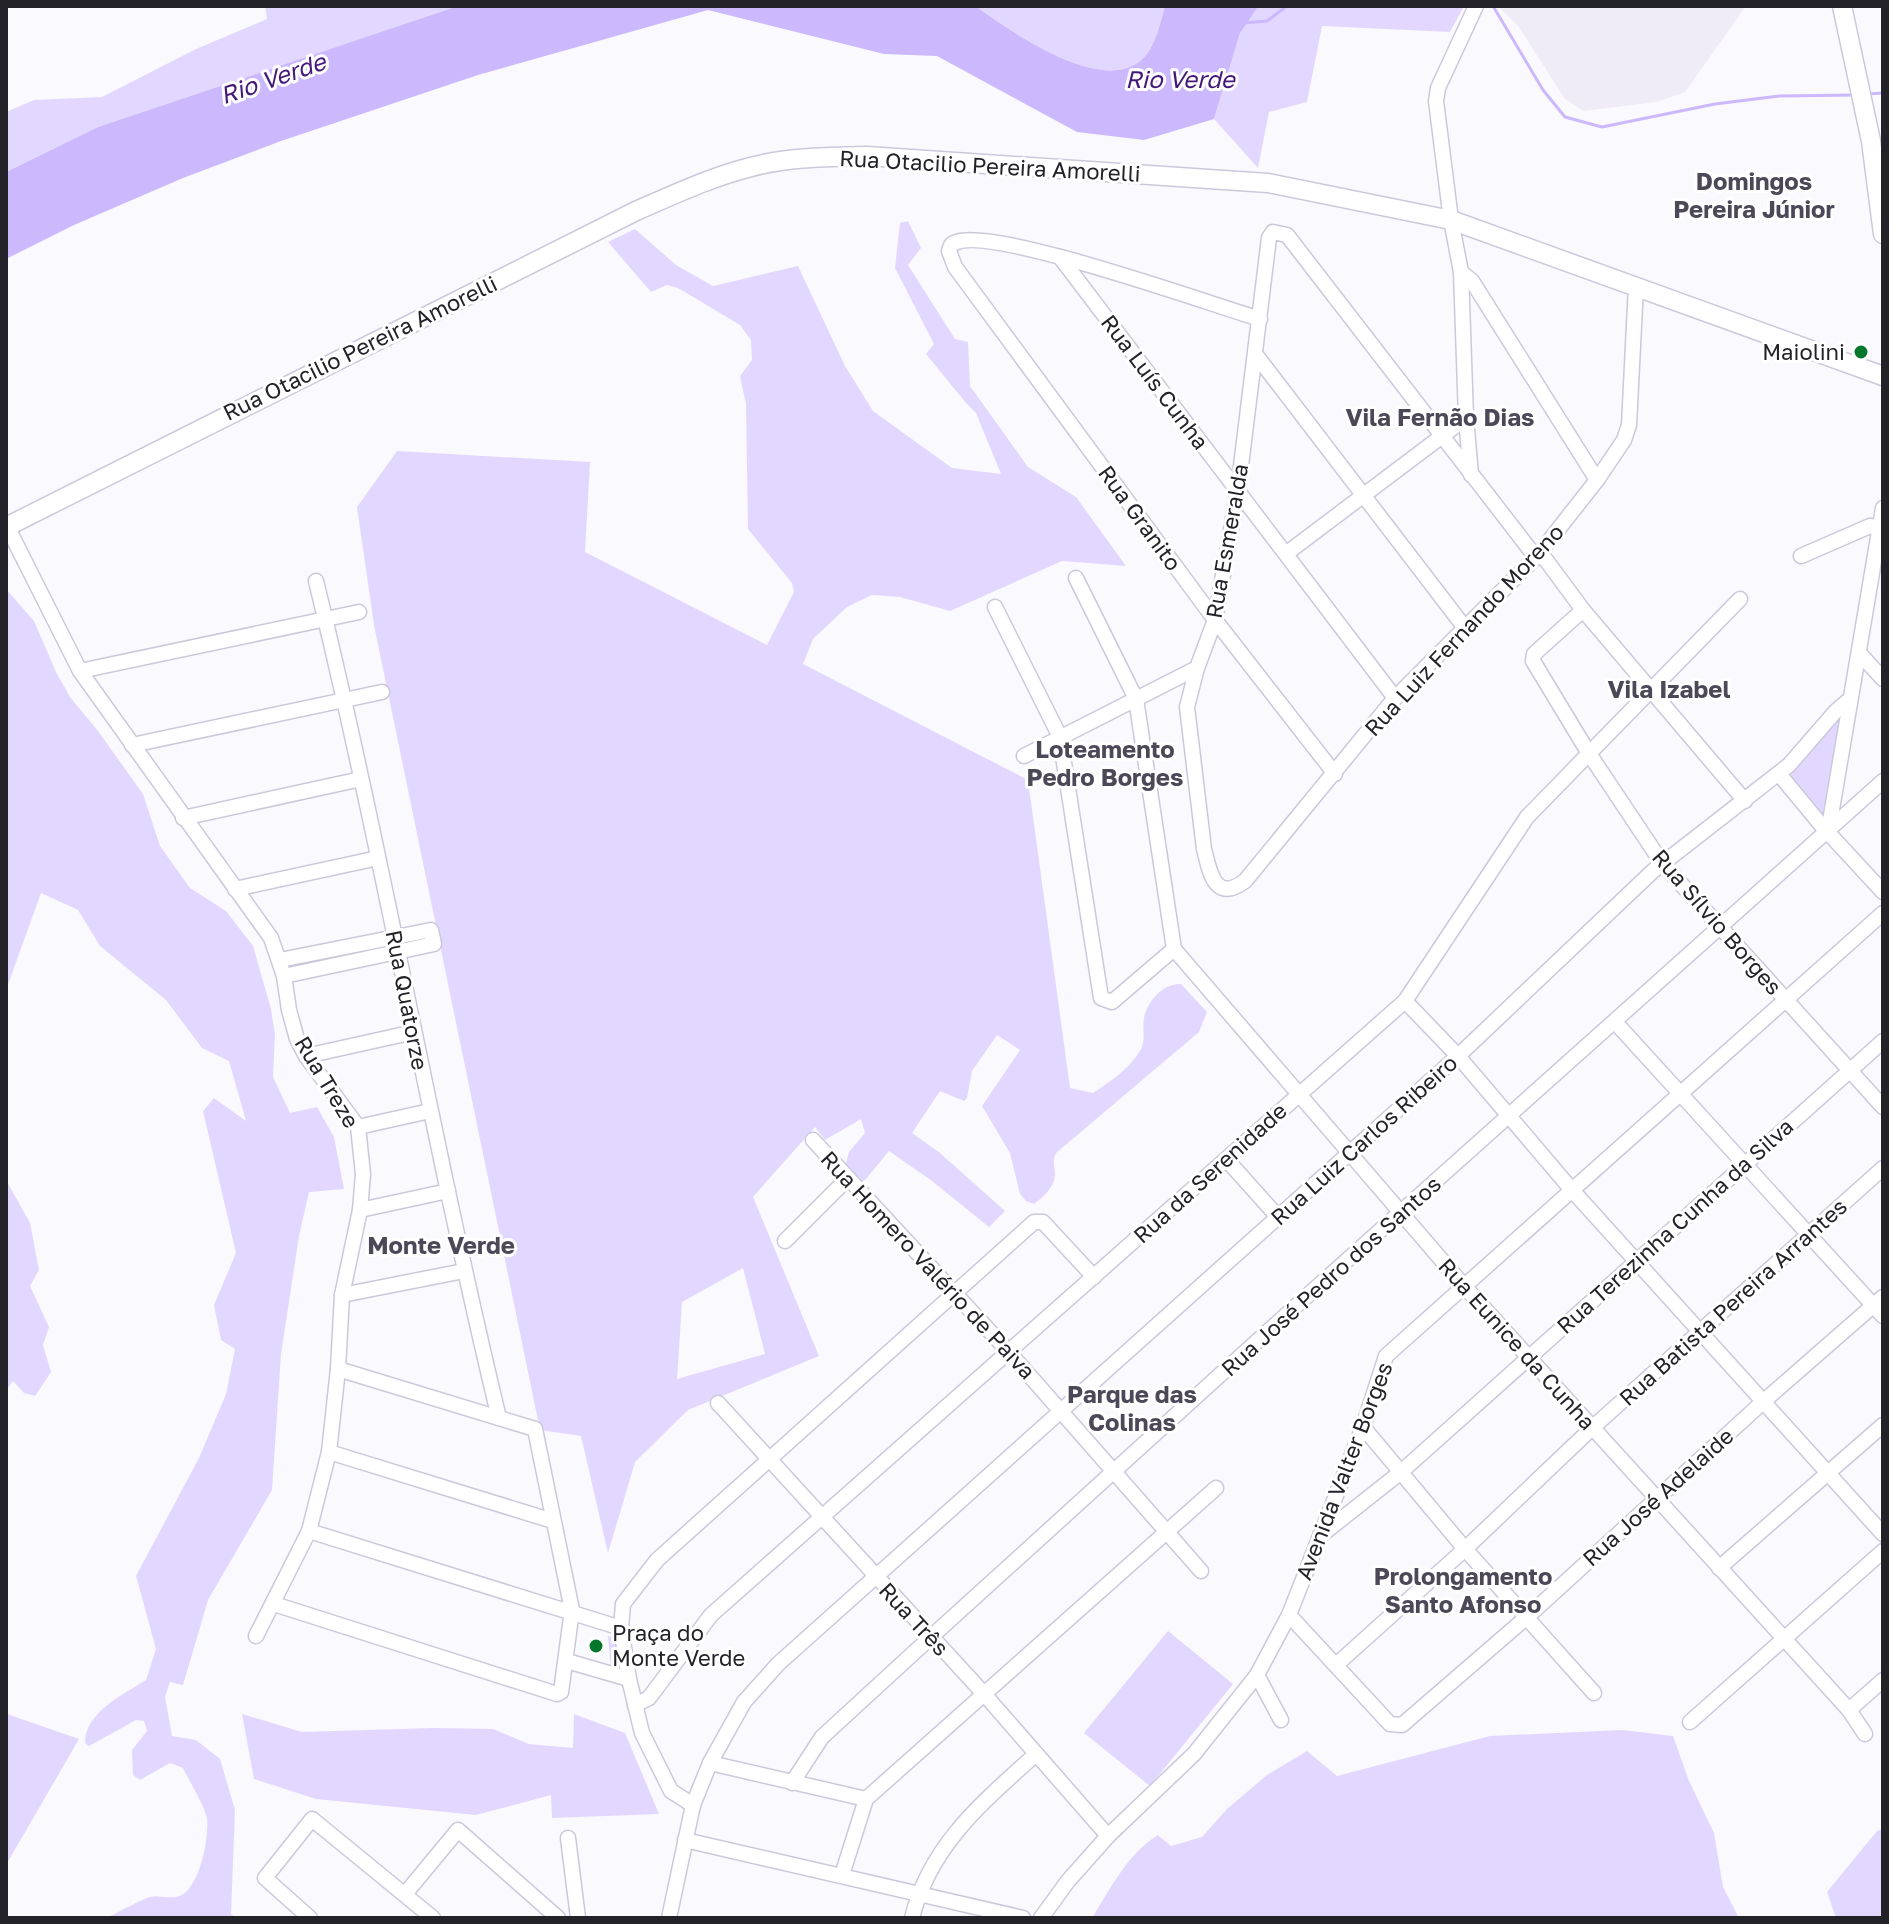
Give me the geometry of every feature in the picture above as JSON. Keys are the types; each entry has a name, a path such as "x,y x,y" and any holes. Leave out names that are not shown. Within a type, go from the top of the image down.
{"main road":[{"path":"1842,6 1867,121 1883,234"},
{"name":"Rua Otacilio Pereira Amorelli","path":"7,526 636,211 696,184 752,166 801,158 867,156 1252,182 1451,220 1883,376"}],"street":[{"path":"1471,475 1461,272 1436,101 1438,88 1475,7"},
{"name":"Rua Esmeralda","path":"1224,890 1215,881 1204,849 1186,713 1197,668 1215,620 1238,490 1269,238 1273,232 1287,235 1442,437"},
{"name":"Rua Granito","path":"1060,257 992,241 964,240 951,245 950,258 1215,620 1335,774"},
{"path":"1060,257 1260,319"},
{"name":"Rua Luís Cunha","path":"1060,257 1395,698"},
{"path":"1461,272 1472,281 1597,480"},
{"name":"Rua Luiz Fernando Moreno","path":"1224,890 1245,881 1395,698 1538,555 1597,480 1624,440 1629,425 1636,286"},
{"path":"1256,355 1465,628"},
{"path":"1287,553 1466,418"},
{"path":"1442,437 1531,551 1546,560 1583,610 1745,801"},
{"path":"1828,833 1883,508"},
{"name":"Rua Treze","path":"7,526 80,671 271,938 280,960 297,1039 358,1127 363,1174 360,1210 342,1295 329,1452 309,1531 256,1636"},
{"path":"1801,556 1870,526 1882,528"},
{"path":"995,607 1060,737 1101,998 1112,1002 1174,949 1136,699 1076,578"},
{"name":"Rua Quatorze","path":"316,581 395,936 464,1271 499,1418"},
{"name":"Rua da Serenidade","path":"635,1705 649,1698 711,1615 1405,1001 1527,817 1740,599"},
{"name":"Rua Sílvio Borges","path":"1583,610 1533,658 1588,752 1662,863 1883,1107"},
{"path":"80,671 359,612"},
{"path":"1860,654 1883,679"},
{"path":"1024,756 1197,668"},
{"path":"132,745 382,692"},
{"name":"Rua Luiz Carlos Ribeiro","path":"685,1840 693,1805 710,1763 744,1702 769,1673 1458,1056 1662,863 1779,774 1850,699"},
{"path":"1779,774 1883,892"},
{"path":"183,818 361,779"},
{"name":"Rua José Pedro dos Santos","path":"792,1783 822,1737 1114,1470 1883,781"},
{"path":"235,889 378,858"},
{"name":"Avenida Valter Borges","path":"1041,1918 1068,1881 1108,1836 1194,1754 1257,1675 1289,1615 1363,1427 1386,1356 1883,913"},
{"path":"280,960 431,930 434,944 284,976"},
{"name":"Rua Eunice da Cunha","path":"1174,949 1464,1286 1849,1710 1865,1734"},
{"path":"1405,1001 1458,1056 1571,1189 1883,1534"},
{"path":"1615,1022 1807,1236 1880,1306"},
{"path":"306,1056 414,1032"},
{"name":"Rua Terezinha Cunha da Silva","path":"1320,1536 1401,1472 1883,1041"},
{"path":"358,1127 430,1111"},
{"name":"Rua Homero Valério de Paiva","path":"813,1140 1008,1351 1201,1571"},
{"path":"1227,1160 1278,1217"},
{"name":"Rua Batista Pereira Arrantes","path":"1336,1665 1465,1549 1592,1428 1883,1168"},
{"path":"785,1241 848,1178"},
{"path":"360,1210 448,1191"},
{"path":"693,1805 671,1791 642,1733 621,1628 623,1604 657,1560 768,1458 1038,1221 1043,1222 1094,1277"},
{"path":"342,1295 464,1271"},
{"name":"Rua José Adelaide","path":"1336,1665 1390,1724 1402,1725 1527,1617 1764,1401 1880,1306"},
{"path":"274,1604 557,1694 561,1692 572,1610 535,1429 338,1369"},
{"name":"Rua Três","path":"718,1403 985,1695 1108,1836"},
{"path":"1719,1568 1883,1425"},
{"path":"1363,1427 1465,1549 1594,1693"},
{"path":"329,1452 553,1521"},
{"path":"842,1875 866,1799 1216,1488"},
{"path":"309,1531 572,1610 621,1628"},
{"path":"1690,1722 1883,1551"},
{"path":"1289,1615 1336,1665"},
{"path":"567,1661 629,1679"},
{"path":"1257,1675 1281,1720"},
{"path":"1849,1710 1883,1680"},
{"path":"912,1918 918,1894 947,1840 987,1798 1036,1754"},
{"path":"710,1763 866,1799"},
{"path":"310,1918 265,1878 312,1819 433,1918"},
{"path":"405,1894 458,1830 558,1918"},
{"path":"568,1838 578,1918"},
{"path":"669,1918 685,1840 1023,1918"}],"shaded area":[{"path":"265,6 458,6 98,127 6,172 6,112 34,100 102,97 196,49 267,19"},
{"path":"975,6 1165,6 1156,36 1145,57 1121,69 1100,70 1054,55"},
{"path":"1256,6 1464,6 1450,32 1322,26 1307,102 1269,112 1258,168 1214,119 1240,33"},
{"path":"1498,6 1746,6 1685,92 1656,102 1584,111 1565,99 1518,26"},
{"path":"908,221 921,248 908,265 955,339 968,342 970,386 1028,467 1076,497 1126,566 1062,561 950,611 900,597 872,595 847,607 813,639 803,664 1028,780 1070,1088 1093,1093 1136,1058 1144,1038 1147,1008 1164,989 1181,984 1207,1012 1199,1032 1056,1153 1053,1184 1034,1204 1020,1194 1010,1153 982,1106 1020,1050 997,1035 972,1071 964,1101 940,1091 912,1133 940,1153 1005,1211 989,1227 889,1151 861,1182 845,1166 849,1152 865,1133 861,1119 825,1140 815,1127 753,1197 819,1356 688,1410 635,1462 608,1553 581,1436 540,1430 374,625 357,507 397,451 590,462 585,552 767,645 794,592 792,583 748,529 746,404 740,376 752,360 751,340 740,325 678,288 667,285 651,292 608,242 635,229 676,265 713,286 798,266 845,366 873,411 952,468 1001,474 976,413 926,354 934,344 895,268 900,223","holes":["743,1268 765,1354 677,1379 682,1302"]},
{"path":"6,589 34,621 70,697 143,794 160,846 190,888 226,911 253,946 275,1035 273,1077 290,1113 317,1107 334,1137 344,1189 309,1192 281,1354 272,1490 208,1600 183,1685 170,1682 165,1697 172,1736 196,1740 220,1759 235,1810 231,1914 236,1918 106,1918 147,1898 182,1895 194,1881 202,1860 207,1819 183,1768 170,1763 140,1780 133,1775 132,1750 147,1731 144,1721 136,1720 89,1746 85,1743 91,1722 98,1713 146,1680 156,1649 136,1576 199,1458 226,1394 235,1349 221,1340 214,1305 236,1253 203,1111 214,1098 246,1121 229,1061 202,1048 166,1000 100,946 78,910 41,893 6,990"},
{"path":"1841,715 1824,818 1788,778"},
{"path":"6,1180 30,1223 39,1270 30,1286 49,1327 43,1345 51,1372 35,1396 24,1393 13,1381 6,1390"},
{"path":"1168,1631 1233,1684 1150,1786 1084,1733"},
{"path":"608,1636 615,1638 620,1670 611,1670"},
{"path":"242,1714 302,1732 493,1729 529,1744 573,1748 574,1714 625,1733 659,1814 552,1818 551,1795 476,1815 316,1799 254,1779"},
{"path":"6,1715 79,1739 6,1865"},
{"path":"1622,1730 1673,1736 1689,1781 1714,1833 1723,1887 1739,1918 1092,1918 1120,1872 1147,1843 1158,1835 1171,1846 1202,1837 1227,1809 1267,1775 1307,1751 1337,1776 1490,1736"},
{"path":"1883,1829 1883,1918 1836,1918 1827,1892 1877,1831"}],"water":[{"name":"Rio Verde","path":"458,6 975,6 1054,55 1100,70 1121,69 1145,57 1156,36 1165,6 1257,8 1240,33 1214,119 1144,140 1077,132 937,56 884,54 708,10 478,75 281,141 183,178 74,225 6,259 6,172 98,127"}],"waterway":[{"path":"1244,23 1267,21 1287,6"},
{"path":"1493,6 1543,90 1565,117 1602,127 1715,104 1779,96 1855,95"},
{"path":"1867,94 1883,93"}],"place":[{"name":"Maiolini","path":"1861,352"},
{"name":"Praça do Monte Verde","path":"596,1646"}],"district":[{"name":"Domingos Pereira Júnior","path":"1754,196"},
{"name":"Vila Fernão Dias","path":"1440,418"},
{"name":"Vila Izabel","path":"1669,690"},
{"name":"Loteamento Pedro Borges","path":"1105,764"},
{"name":"Monte Verde","path":"441,1246"},
{"name":"Parque das Colinas","path":"1132,1409"},
{"name":"Prolongamento Santo Afonso","path":"1463,1591"}]}
